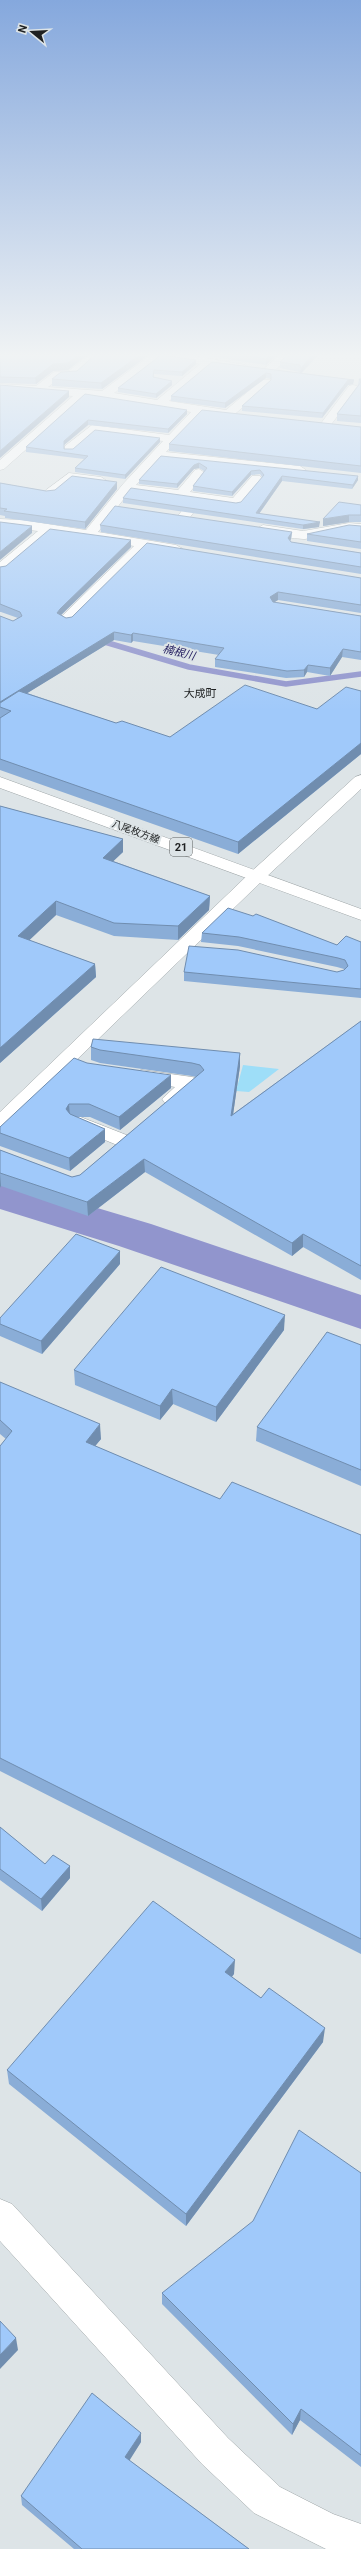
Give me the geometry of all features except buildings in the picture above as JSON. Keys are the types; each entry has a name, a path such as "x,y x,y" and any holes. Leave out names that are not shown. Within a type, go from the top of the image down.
{"street":[{"path":"89,535 128,486 141,473"},
{"path":"181,494 199,473"},
{"path":"50,493 69,477 236,502 256,478"},
{"path":"183,517 199,497"},
{"path":"112,507 127,509"},
{"path":"167,515 198,519"},
{"path":"0,523 49,528 186,551"},
{"path":"250,527 303,535 349,527 361,528"},
{"path":"0,570 49,528"},
{"path":"303,535 296,545 310,547"},
{"path":"66,620 144,544"},
{"path":"0,1123 75,1063 185,947 258,875 361,780"},
{"name":"八尾枚方線","path":"0,782 258,875 361,915"},
{"path":"185,947 208,949"},
{"path":"121,1073 192,1083 157,1112"},
{"path":"78,1122 128,1136 104,1156"},
{"path":"0,2216 216,2451 267,2500 325,2530 361,2543"}],"shaded area":[{"path":"243,1065 279,1069 249,1092 236,1091"}],"waterway":[{"name":"楠根川","path":"98,640 189,667 286,684 361,674"},
{"path":"0,1194 135,1235 361,1312"}],"district":[{"name":"大成町","path":"200,693"}]}
